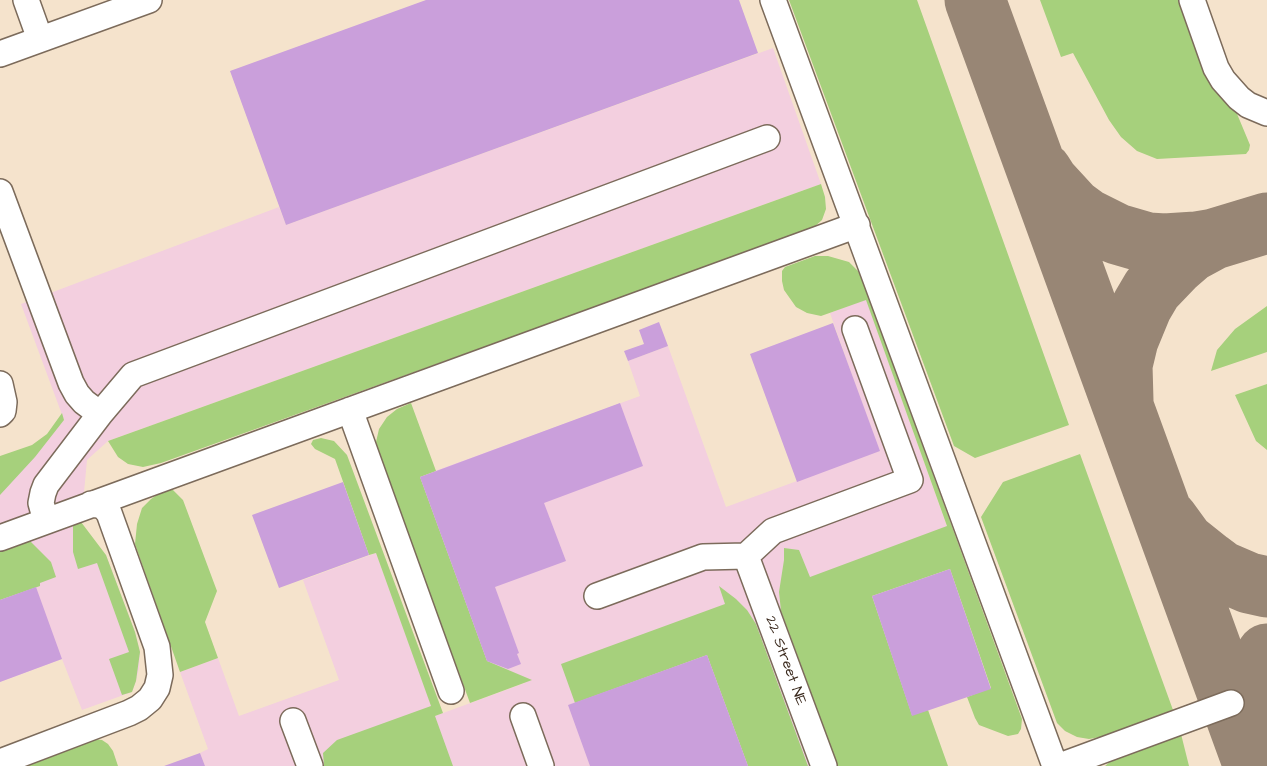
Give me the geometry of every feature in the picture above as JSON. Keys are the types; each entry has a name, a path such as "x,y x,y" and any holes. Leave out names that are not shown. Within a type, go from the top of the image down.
{"street":[{"path":"26,0 40,39"},
{"path":"0,54 149,0"},
{"path":"773,0 1055,766"},
{"path":"1192,0 1216,68 1223,80 1230,90 1248,105 1267,113"},
{"path":"46,521 41,503 46,485 100,414 133,375 767,138"},
{"path":"0,192 71,383 84,402 100,414"},
{"path":"0,538 857,225"},
{"path":"597,596 703,557 746,556 773,531 910,480 855,329"},
{"path":"0,384 4,402 3,411 0,414"},
{"path":"350,410 452,691"},
{"path":"118,537 116,527 118,516 123,506 135,490 145,484"},
{"path":"0,762 129,713 150,699 157,688 160,675 156,647 118,537 107,509 99,504 91,504"},
{"name":"22 Street NE","path":"746,556 824,766"},
{"path":"1060,766 1231,703"},
{"path":"523,716 541,766"},
{"path":"293,721 310,766"}],"shaded area":[{"path":"773,48 821,184 108,441 87,460 80,536 106,555 135,632 140,652 139,668 132,692 82,710 62,659 0,682 0,480 64,420 21,304 279,207 286,225"},
{"path":"866,299 951,538 846,577 914,766 205,766 200,753 208,749 180,672 218,658 239,716 339,680 303,580 376,553 435,716 525,683 470,660 405,482 640,396 628,361 668,346 726,507 879,451 830,313"}],"green space":[{"path":"789,0 917,0 1069,425 975,458 954,446"},
{"path":"1040,0 1185,0 1235,109 1250,145 1249,150 1246,154 1157,159 1137,151 1121,137 1109,120 1073,53 1061,57"},
{"path":"821,184 826,209 822,220 812,229 161,463 143,467 128,464 118,457 108,441"},
{"path":"815,256 828,256 849,262 858,271 863,282 1022,719 1021,729 1018,734 1008,736 979,725 975,718 967,697 991,688 950,569 872,596 912,715 928,710 948,766 838,766 781,611 779,592 784,548 799,550 810,577 947,526 866,300 821,316 807,313 796,307 784,290 782,271 785,267"},
{"path":"1267,306 1267,352 1211,371 1217,350 1235,329"},
{"path":"1267,384 1267,450 1256,441 1235,395"},
{"path":"411,403 436,471 420,477 487,661 532,680 470,703 380,458 376,442 379,429 387,417 397,409"},
{"path":"62,413 64,420 35,457 0,495 0,456 32,445 47,434"},
{"path":"321,438 334,441 347,455 443,713 435,716 453,766 324,766 323,753 337,740 431,706 376,553 369,555 335,459 315,449 311,444 313,440"},
{"path":"1080,454 1173,710 1100,737 1089,739 1077,737 1065,731 1057,723 981,517 1003,482"},
{"path":"172,489 183,500 217,591 205,622 218,658 180,672 135,544 137,524 142,508 161,492"},
{"path":"81,522 106,555 135,632 140,652 136,681 132,692 122,695 109,659 129,652 97,563 78,569 73,552 73,525"},
{"path":"30,541 51,562 56,577 40,583 40,586 0,600 0,552"},
{"path":"719,586 747,610 756,624 808,766 748,766 707,655 575,703 561,664 725,604"},
{"path":"1181,734 1189,766 1105,766 1112,760"},
{"path":"94,739 102,740 108,744 113,751 118,766 24,766"}],"building":[{"path":"426,0 739,0 758,53 286,225 230,71"},
{"path":"659,322 668,346 628,361 624,351 644,344 639,330"},
{"path":"833,323 880,451 797,482 750,354"},
{"path":"620,403 643,466 544,503 566,561 495,587 519,653 517,654 521,664 508,669 487,661 420,477"},
{"path":"343,482 369,555 279,588 252,515"},
{"path":"950,569 991,689 912,716 872,596"},
{"path":"36,587 62,659 0,682 0,600"},
{"path":"707,655 748,766 590,766 568,705"},
{"path":"200,753 205,766 164,766"}],"taxiway":[{"path":"975,0 1254,766"},
{"path":"1042,172 1049,183 1072,208 1087,219 1117,234 1148,243 1165,244 1214,239 1190,252 1175,265 1152,289 1142,306 1128,340 1122,365 1123,401"},
{"path":"1214,239 1267,223"},
{"path":"1168,520 1184,542 1221,571 1249,583 1267,587"},
{"path":"1251,747 1249,735 1252,694 1267,654"}]}
